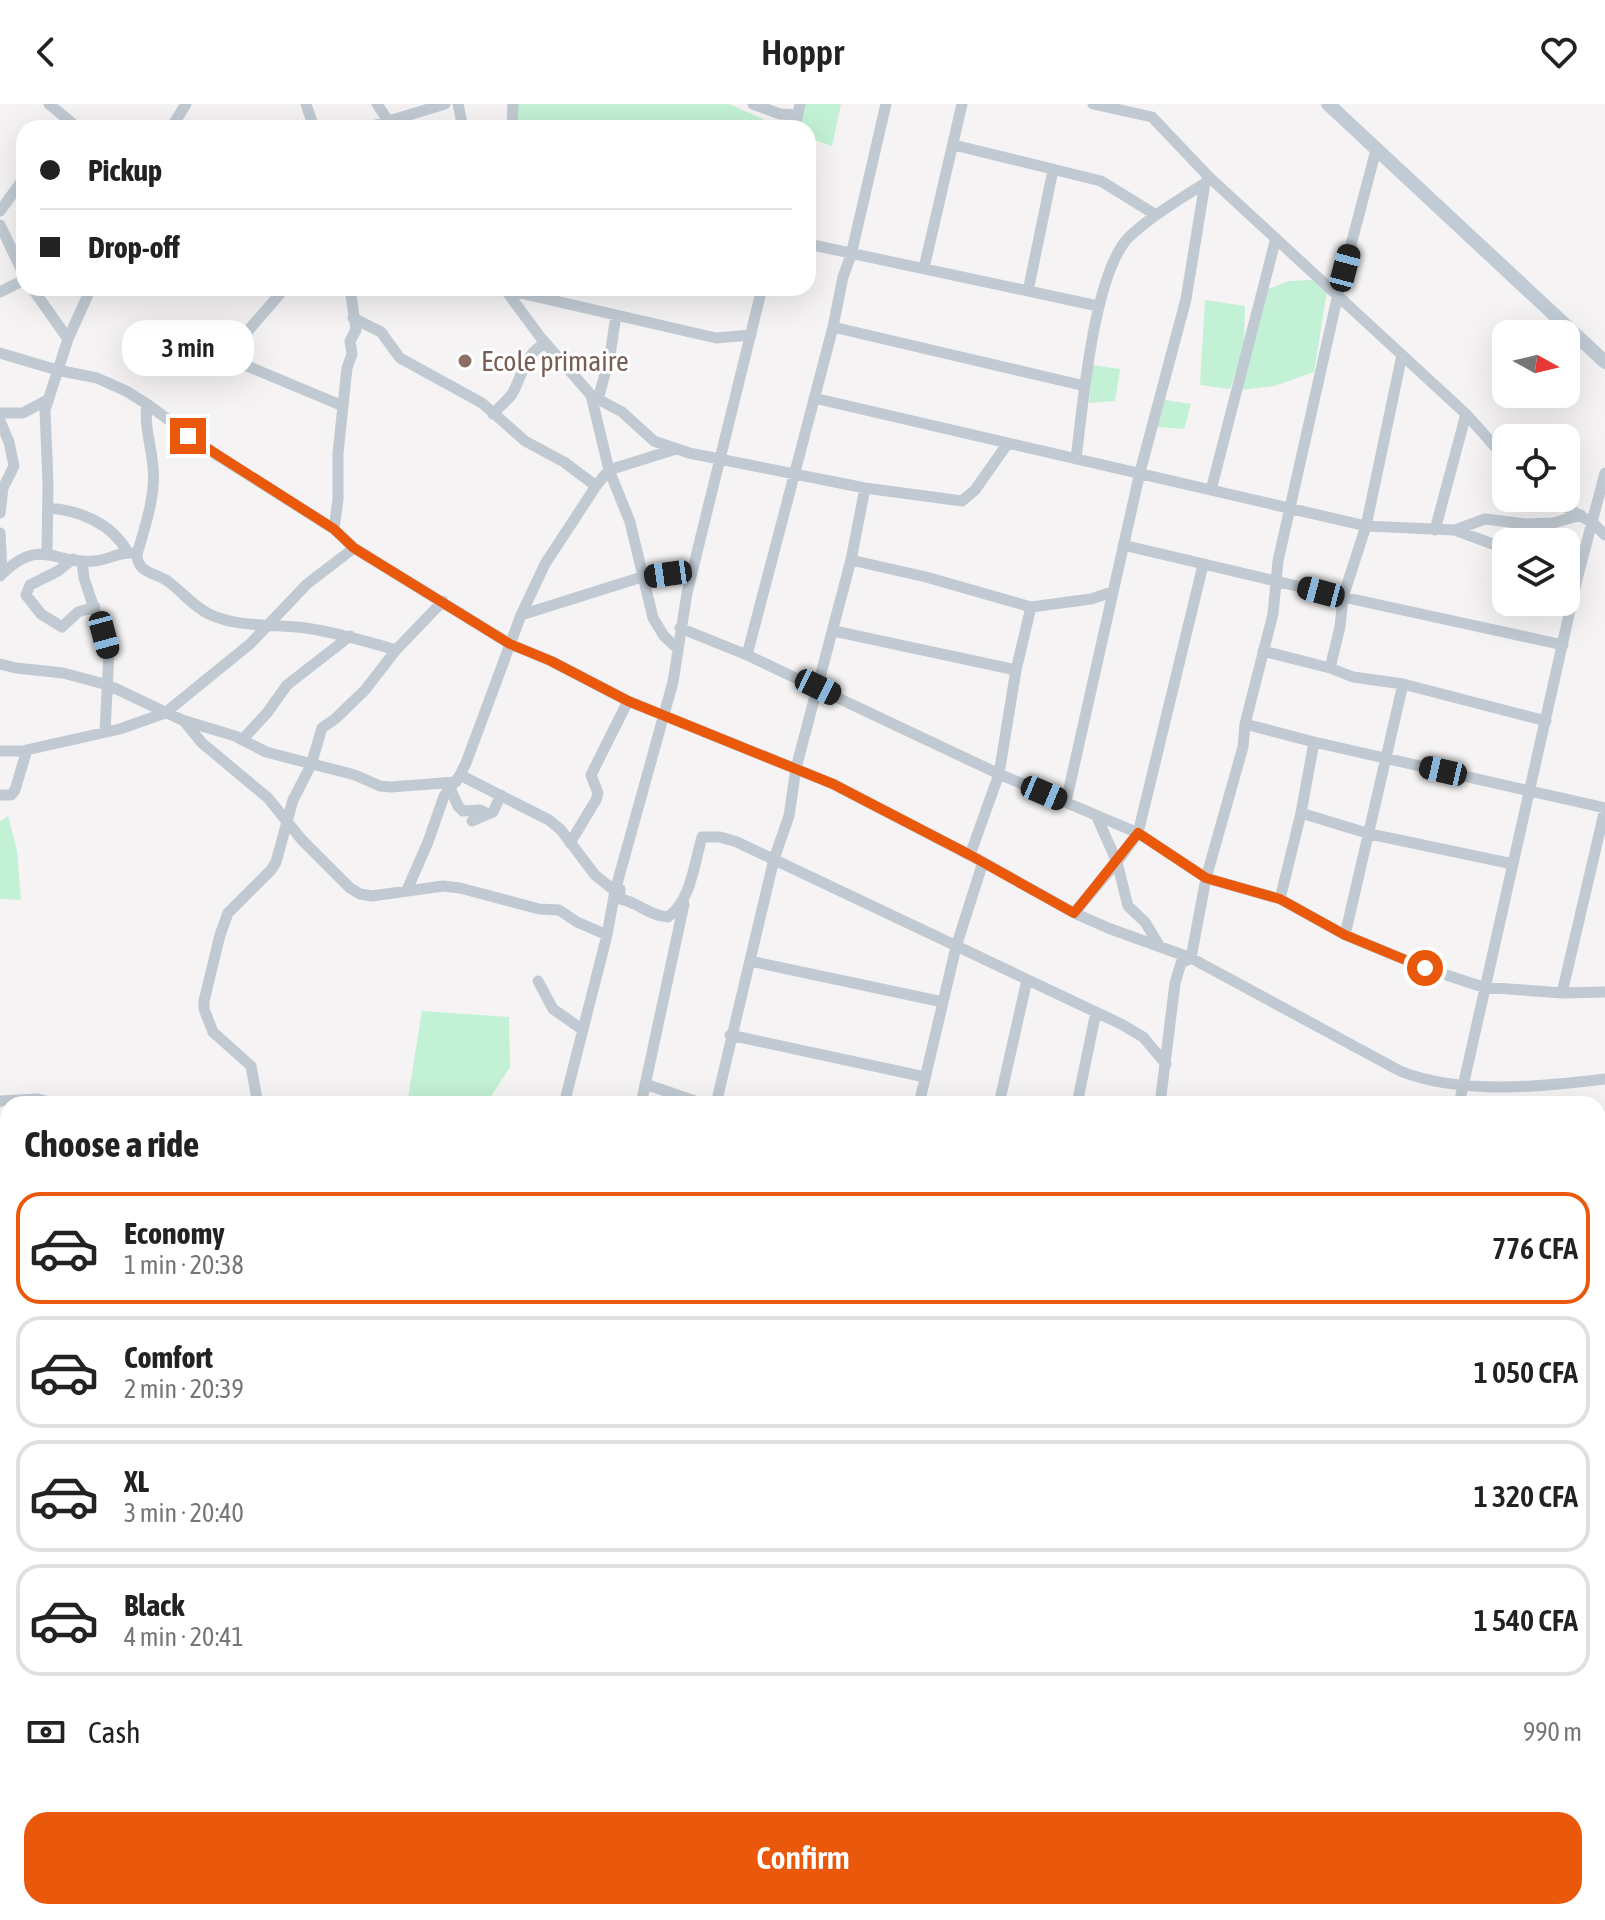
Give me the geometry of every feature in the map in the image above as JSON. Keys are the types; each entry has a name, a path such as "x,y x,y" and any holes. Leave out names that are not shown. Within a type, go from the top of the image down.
{"street":[{"path":"49,104 68,120"},
{"path":"403,120 445,104"},
{"path":"753,104 780,114 799,109"},
{"path":"747,655 833,327 886,104"},
{"path":"924,268 962,104"},
{"path":"1093,104 1152,117 1207,180 1338,294 1466,414 1492,443"},
{"path":"1328,104 1605,362"},
{"path":"954,145 1101,181 1156,215"},
{"path":"1191,958 1206,878 1243,747 1245,724 1273,614 1278,561 1338,294 1376,150"},
{"path":"1028,291 1053,170"},
{"path":"1076,458 1098,306 1120,250 1156,215 1207,180"},
{"path":"1066,802 1140,472 1186,299 1207,180"},
{"path":"0,211 16,189"},
{"path":"0,225 16,260"},
{"path":"1211,490 1276,238"},
{"path":"816,246 1098,306"},
{"path":"38,296 68,339"},
{"path":"47,553 44,418 68,339 87,296"},
{"path":"278,296 227,355 343,406"},
{"path":"334,529 347,368 352,354 350,341 356,330 351,296"},
{"path":"511,296 545,344 595,397 622,412 654,441 676,449 865,488 962,501 975,490 1008,443"},
{"path":"533,296 716,338 751,335"},
{"path":"566,1096 607,935 615,891 665,715 692,573 760,296"},
{"path":"616,315 610,356 595,397 609,470 624,501 653,618 664,636 678,649"},
{"path":"353,318 381,332 400,358 482,403 525,441 564,462 596,486"},
{"path":"833,327 1085,386"},
{"path":"493,414 512,393 527,361 539,346 545,344"},
{"path":"0,353 97,378 147,404 215,454 334,529 354,548 510,644 551,661 628,701 796,768 970,855 1074,913 1191,958 1400,1071 1425,1081 1464,1085 1524,1085 1605,1079"},
{"path":"1330,668 1340,627 1343,597 1366,526 1402,355"},
{"path":"814,398 1366,526 1455,530 1485,519 1540,524 1581,515"},
{"path":"0,413 23,413 47,400"},
{"path":"132,553 152,490 153,470 145,420 147,404"},
{"path":"1435,530 1466,414"},
{"path":"0,421 14,466 3,488 0,513"},
{"path":"407,890 444,796 455,782 500,676 521,615 545,564 609,470 676,449"},
{"path":"1580,556 1593,523 1605,473"},
{"path":"718,1096 774,859 789,816 796,768 834,631 865,488"},
{"path":"48,508 74,511 115,535 132,553 138,566 167,581 208,614 240,622 350,636 396,650"},
{"path":"1576,512 1605,535"},
{"path":"1455,530 1492,544"},
{"path":"0,533 1,574"},
{"path":"1123,545 1563,645"},
{"path":"0,751 27,750 120,729 165,713 250,644 307,584 354,548"},
{"path":"1,574 25,558 47,553 77,560 100,561 132,553"},
{"path":"77,560 109,653 105,731"},
{"path":"77,560 30,585 26,595 41,614 62,627 78,612 95,607"},
{"path":"851,560 926,577 1031,607 1091,599 1112,592"},
{"path":"1074,913 1138,833 1203,565"},
{"path":"521,615 642,577 692,573"},
{"path":"257,1096 251,1066 213,1032 206,1019 204,1001 224,921 234,906 276,862 287,819 311,765 322,728 365,690 396,650 443,601"},
{"path":"970,855 999,774 1016,670 1031,607"},
{"path":"1461,1096 1483,987 1563,645 1567,616"},
{"path":"680,628 818,687 999,774 1138,833 1206,878 1280,899 1345,935 1448,977 1483,987 1562,993 1605,992"},
{"path":"834,631 1016,670"},
{"path":"242,740 261,721 287,685 350,636"},
{"path":"1263,651 1353,677 1403,684 1546,721"},
{"path":"0,664 63,673 108,685 165,713 227,733 266,752 355,775 380,786 455,782 501,795 549,820 561,830 595,875 615,891"},
{"path":"1345,935 1403,684"},
{"path":"570,843 596,800 598,793 591,775 628,701"},
{"path":"184,721 202,743 252,783 350,888 372,896 443,886 539,909 559,910 607,935"},
{"path":"1245,724 1605,808 1562,993"},
{"path":"1280,899 1314,742"},
{"path":"0,795 12,794 27,750"},
{"path":"455,782 458,806 463,811 480,810 488,814"},
{"path":"472,821 493,812 501,795"},
{"path":"1301,813 1370,834 1513,864"},
{"path":"1095,815 1117,862 1128,906 1145,922 1160,947"},
{"path":"643,1096 702,837 720,837 737,842 1143,1037 1166,1061 1168,1096"},
{"path":"921,1096 956,947 983,862"},
{"path":"622,872 620,899 634,901 651,915 668,917 681,905 687,892"},
{"path":"1161,1096 1178,970 1181,963 1191,958"},
{"path":"750,961 943,1002"},
{"path":"1001,1096 1027,980"},
{"path":"538,981 553,1009 583,1030"},
{"path":"1079,1096 1096,1012"},
{"path":"730,1035 925,1077"},
{"path":"645,1084 680,1096"},
{"path":"0,1101 0,1108"}],"green space":[{"path":"507,104 729,104 765,120 510,120"},
{"path":"805,104 841,104 832,146 816,141 816,120 802,120"},
{"path":"1312,280 1328,285 1314,372 1274,386 1240,390 1268,289 1289,281"},
{"path":"1205,300 1245,306 1244,346 1230,389 1200,385"},
{"path":"1092,365 1120,369 1115,401 1089,403"},
{"path":"1165,400 1191,404 1184,429 1157,427"},
{"path":"8,816 17,851 21,900 0,899 0,821"},
{"path":"422,1011 509,1017 510,1067 491,1096 408,1096"}],"place":[{"name":"Ecole primaire","path":"465,361"}],"route":[{"path":"188,436 334,529 354,548 510,644 551,661 628,701 833,784 1074,913 1138,833 1206,878 1280,899 1345,935 1425,968"}]}
